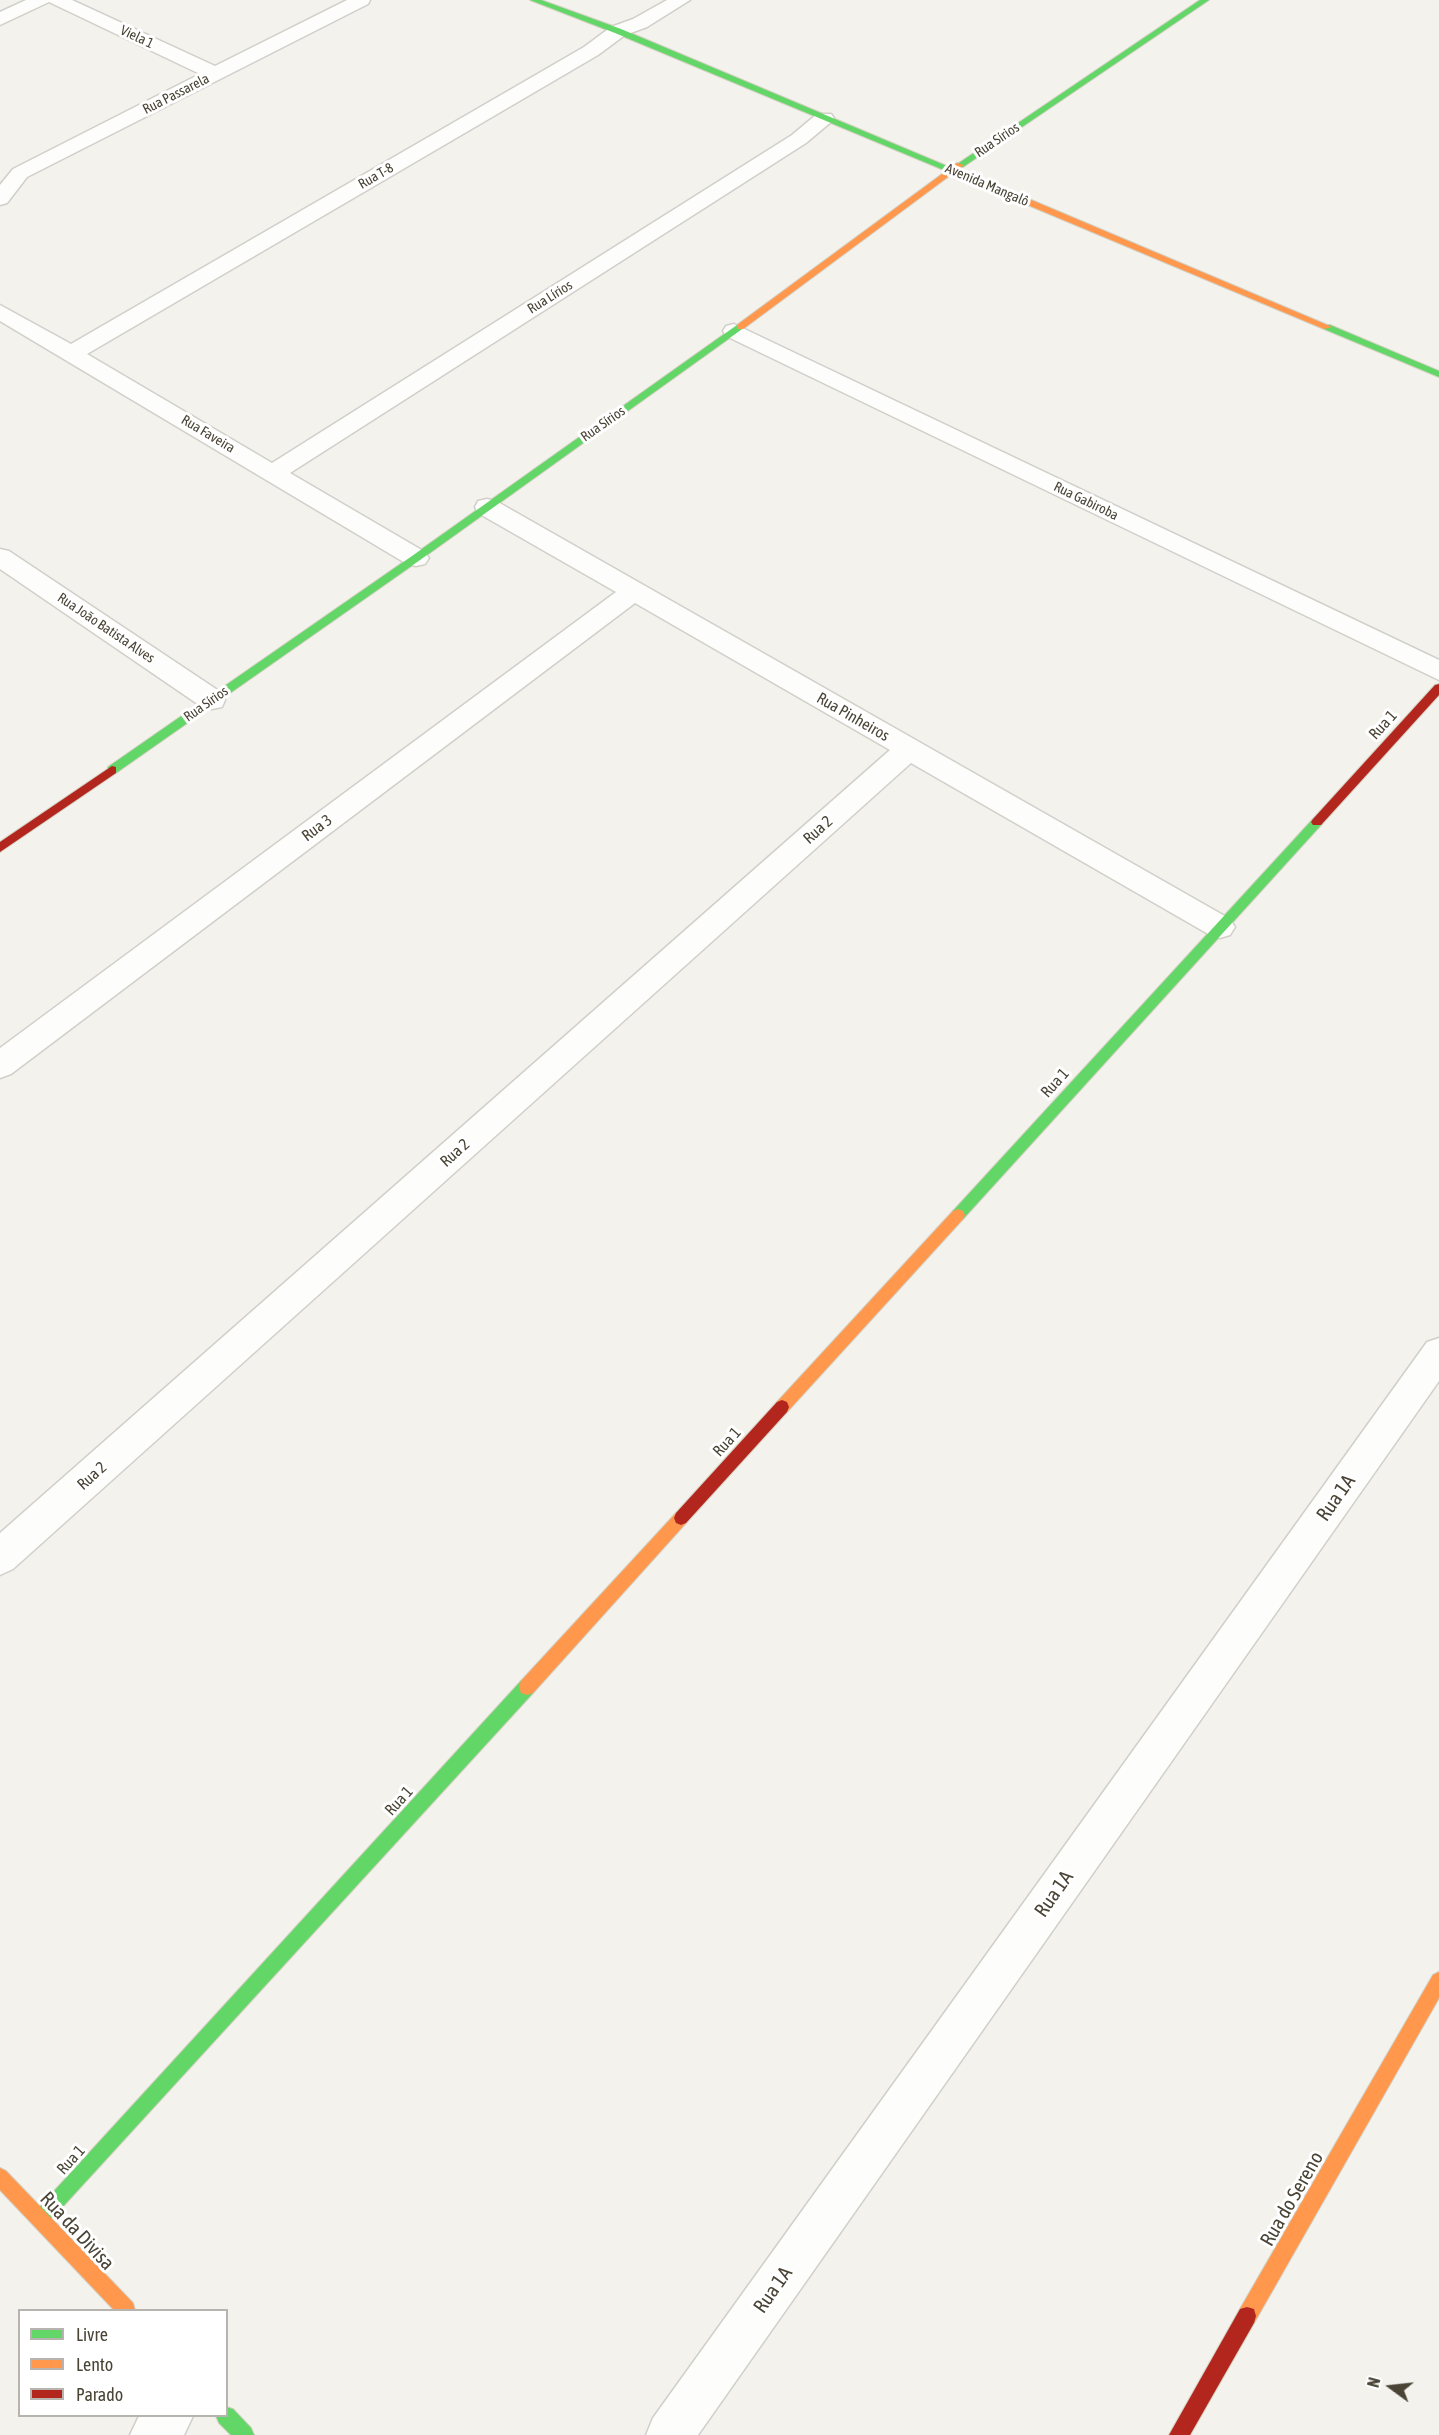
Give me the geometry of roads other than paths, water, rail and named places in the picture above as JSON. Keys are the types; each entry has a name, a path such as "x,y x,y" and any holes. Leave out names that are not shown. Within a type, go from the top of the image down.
{"street":[{"path":"0,19 41,0"},
{"name":"Viela 1","path":"57,0 216,74"},
{"name":"Rua Passarela","path":"0,199 20,173 361,0"},
{"name":"Avenida Mangalô","path":"534,0 618,31 1439,374"},
{"name":"Rua T-8","path":"71,354 591,51 618,31 640,23 681,0"},
{"name":"Rua Sírios","path":"0,848 416,558 734,331 952,171 1205,0"},
{"name":"Rua Lírios","path":"273,473 799,139 824,118"},
{"name":"Rua Faveira","path":"0,312 416,558"},
{"name":"Rua Gabiroba","path":"734,331 1439,671"},
{"name":"Rua Pinheiros","path":"487,507 1220,927"},
{"name":"Rua João Batista Alves","path":"0,557 212,700"},
{"name":"Rua 3","path":"0,1065 634,591"},
{"name":"Rua 1","path":"40,2219 1439,688"},
{"name":"Rua 2","path":"0,1557 909,749"},
{"name":"Rua 1A","path":"670,2435 1439,1353"},
{"name":"Rua do Sereno","path":"1179,2435 1439,1981"},
{"name":"Rua da Divisa","path":"0,2177 125,2309"},
{"path":"154,2435 168,2417"},
{"path":"228,2417 244,2435"}]}
